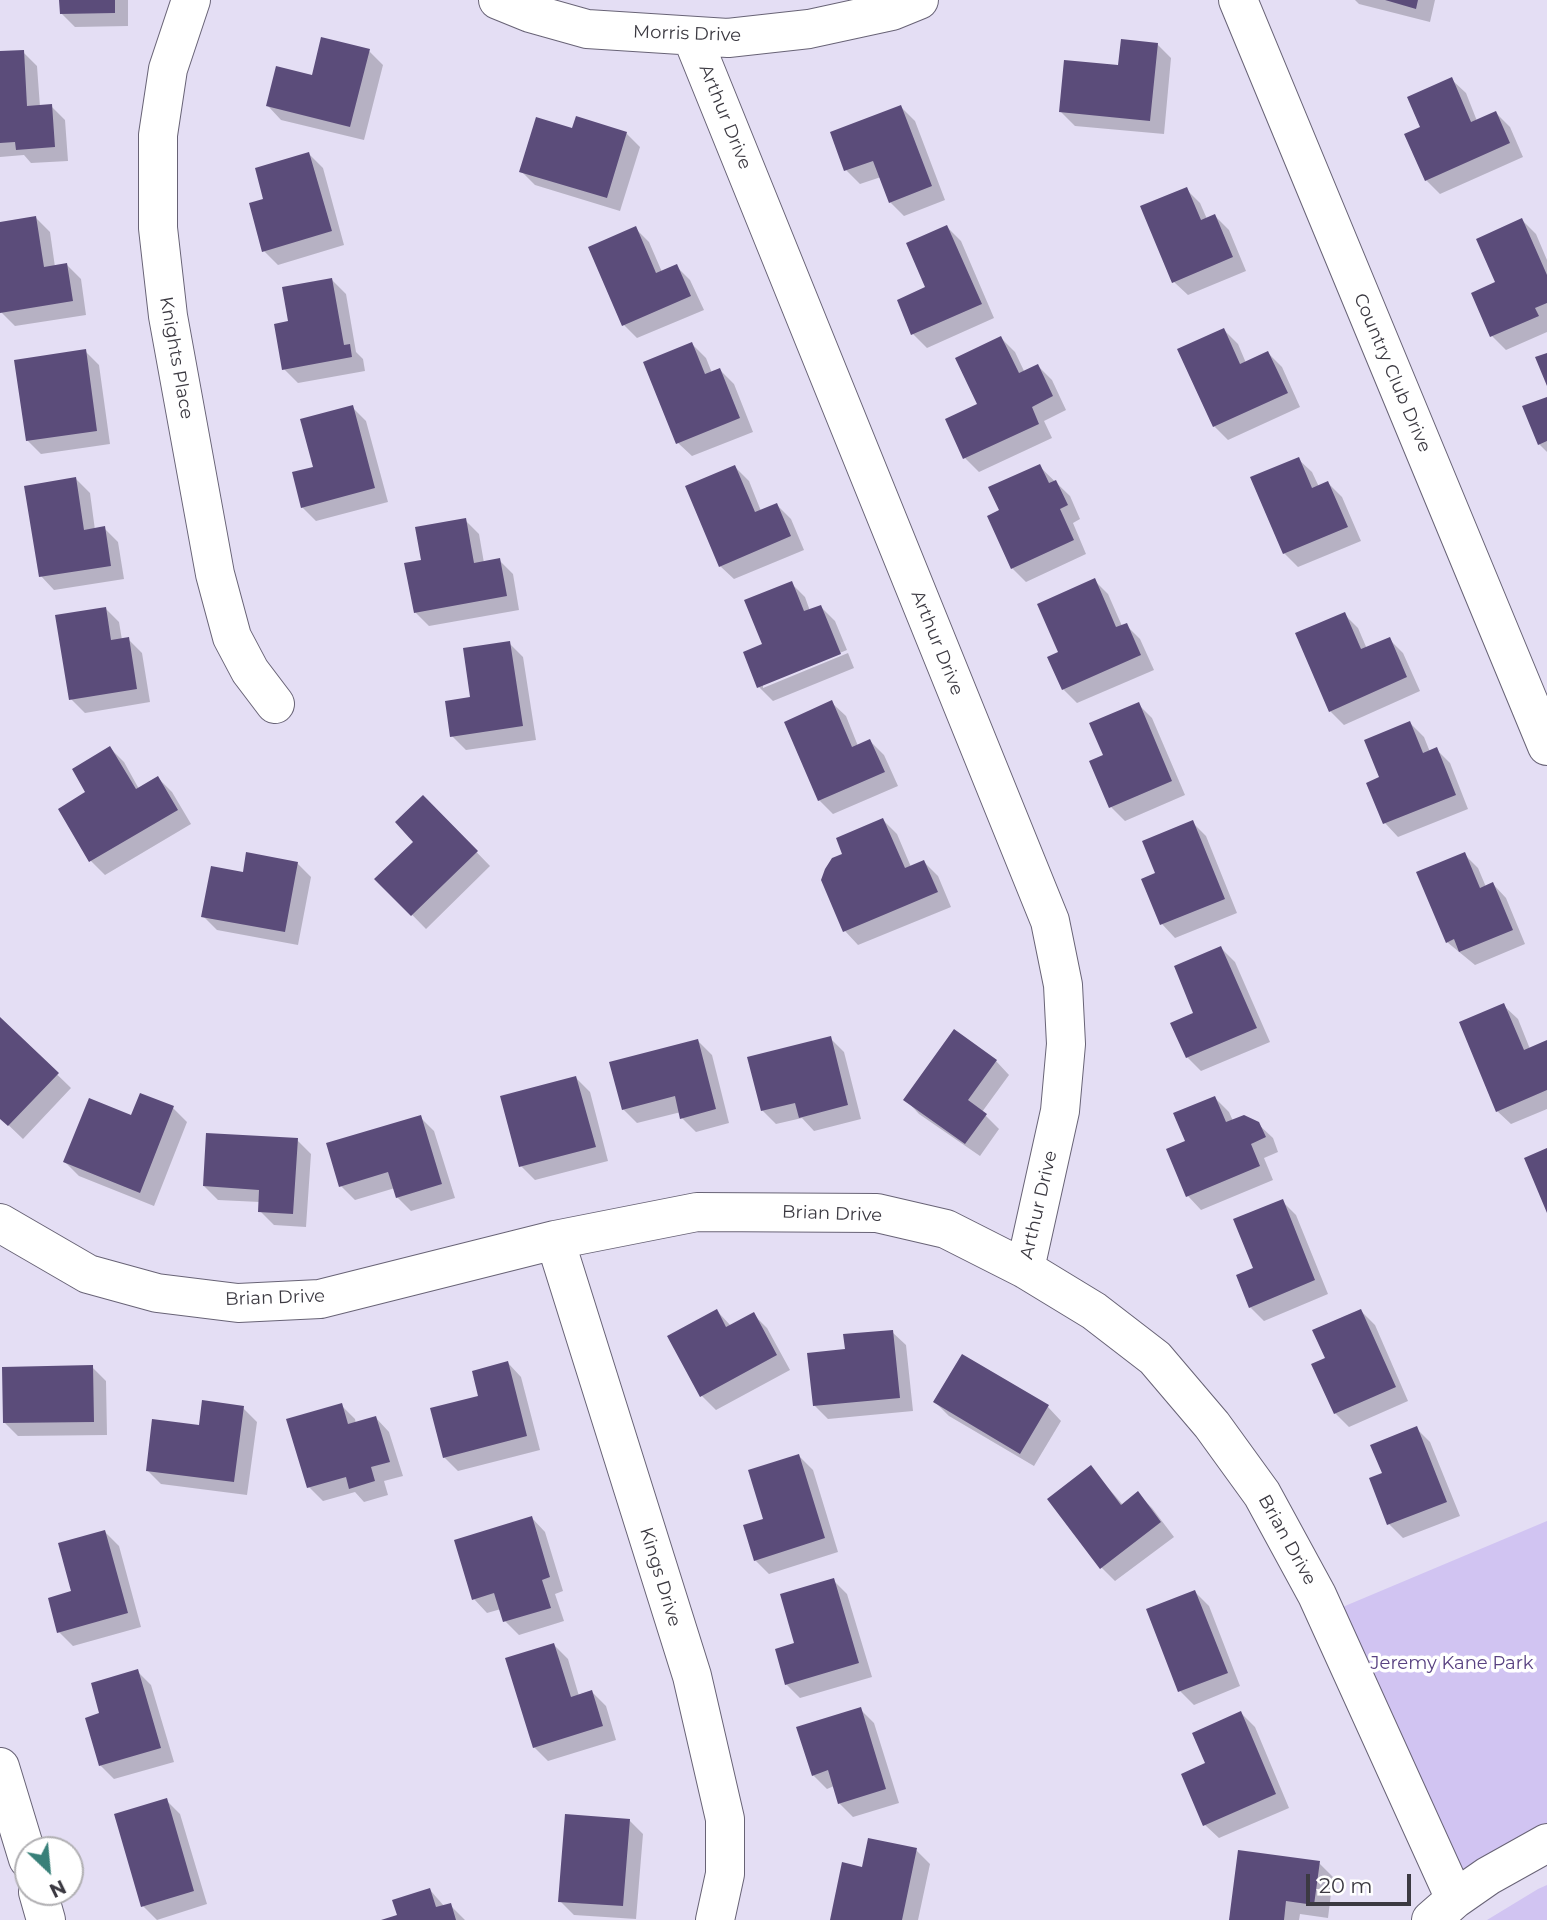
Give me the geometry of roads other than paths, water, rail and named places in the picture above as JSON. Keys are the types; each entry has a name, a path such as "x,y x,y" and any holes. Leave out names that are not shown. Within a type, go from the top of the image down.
{"street":[{"name":"Knights Place","path":"191,0 168,69 158,135 158,228 168,316 215,574 232,637 250,671 275,704"},
{"name":"Morris Drive","path":"498,0 530,13 587,29 728,38 809,29 892,10 919,0"},
{"name":"Country Club Drive","path":"1238,0 1547,746"},
{"name":"Arthur Drive","path":"692,37 1050,921 1063,985 1066,1044 1060,1111 1025,1269"},
{"name":"Brian Drive","path":"0,1223 88,1274 157,1293 238,1303 320,1299 555,1240 697,1212 877,1213 946,1229 1025,1269 1094,1311 1155,1358 1212,1425 1262,1494 1317,1595 1443,1910"},
{"name":"Kings Drive","path":"555,1240 692,1676 726,1819 725,1874 715,1920"},
{"path":"0,1767 21,1836"},
{"path":"1443,1910 1488,1876 1547,1843"}],"park label":[{"name":"Jeremy Kane Park","path":"1452,1664"}]}
